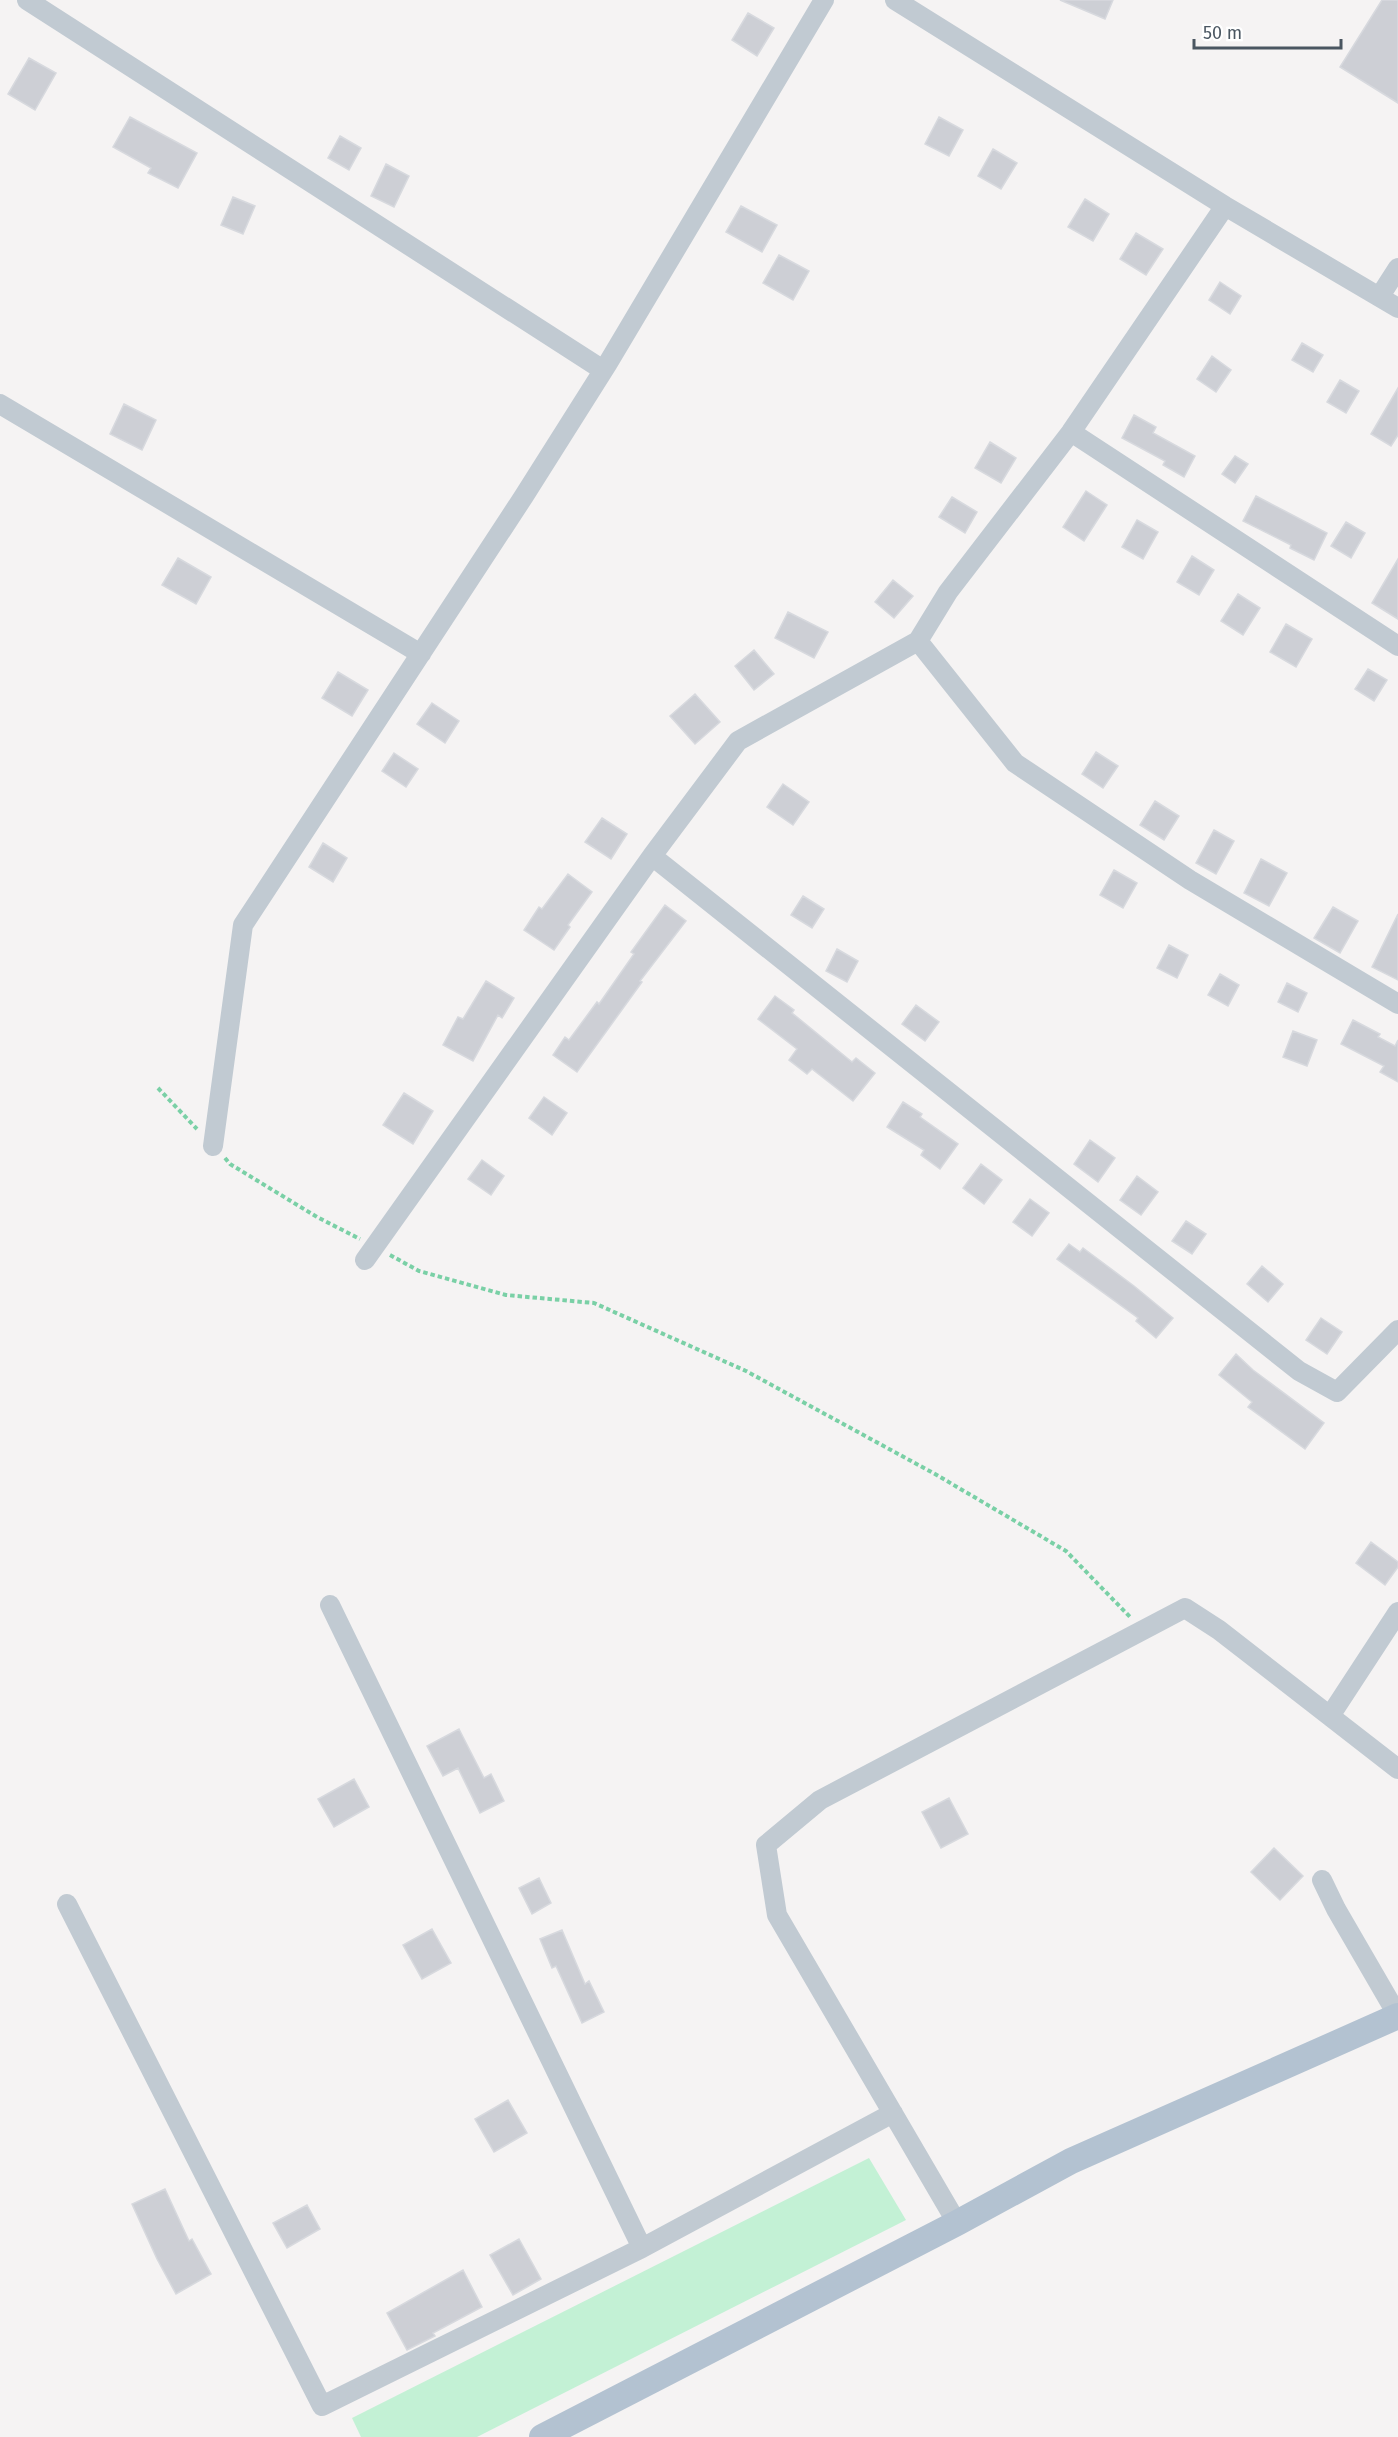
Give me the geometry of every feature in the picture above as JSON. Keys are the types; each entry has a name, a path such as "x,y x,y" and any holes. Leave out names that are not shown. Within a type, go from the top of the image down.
{"main road":[{"path":"542,2437 957,2223 1071,2161 1398,2016"}],"street":[{"path":"27,0 603,370"},
{"path":"213,1146 243,925 421,654 603,370 824,0"},
{"path":"895,0 1225,206 1398,308"},
{"path":"370,1253 652,856 738,741 918,641 948,592 1071,432 1225,206"},
{"path":"1380,296 1398,268"},
{"path":"0,404 421,654"},
{"path":"1071,432 1398,646"},
{"path":"918,641 1015,763 1190,880 1398,1004"},
{"path":"652,856 1299,1371 1337,1392 1398,1330"},
{"path":"330,1605 642,2248"},
{"path":"957,2223 777,1915 766,1845 820,1800 1185,1608 1219,1630 1398,1770"},
{"path":"1330,1716 1398,1612"},
{"path":"1322,1880 1336,1909 1398,2016"},
{"path":"67,1904 322,2406 642,2248 893,2113"}],"path":[{"path":"158,1088 230,1164 317,1216 370,1253 419,1271 506,1295 594,1303 746,1371 935,1474 1066,1551 1142,1629"}],"green space":[{"path":"869,2158 906,2220 477,2437 361,2437 352,2418"}],"building":[{"path":"1060,0 1113,0 1105,19"},
{"path":"1382,0 1398,0 1398,103 1340,67"},
{"path":"748,13 774,28 757,56 732,40"},
{"path":"29,58 56,73 35,110 8,94"},
{"path":"130,117 197,153 178,188 148,173 151,168 113,147"},
{"path":"939,117 963,130 949,156 925,144"},
{"path":"340,136 361,148 349,170 328,158"},
{"path":"993,149 1017,163 1001,189 978,176"},
{"path":"386,164 409,176 394,207 371,196"},
{"path":"233,197 255,206 243,234 221,225"},
{"path":"1085,199 1109,214 1093,241 1068,227"},
{"path":"741,206 777,225 762,252 726,232"},
{"path":"1136,233 1163,249 1146,275 1120,259"},
{"path":"779,255 809,271 793,300 763,283"},
{"path":"1220,282 1241,296 1230,314 1209,300"},
{"path":"1302,343 1323,355 1313,372 1292,360"},
{"path":"1212,356 1231,370 1216,392 1197,379"},
{"path":"1340,380 1359,391 1346,413 1327,402"},
{"path":"1398,388 1398,435 1391,446 1371,434"},
{"path":"124,404 156,420 142,450 110,434"},
{"path":"1134,415 1156,427 1153,433 1195,456 1184,477 1163,465 1165,461 1122,438"},
{"path":"990,442 1016,458 1001,483 975,468"},
{"path":"1235,456 1248,464 1235,483 1222,474"},
{"path":"1086,491 1107,505 1084,541 1063,527"},
{"path":"1256,496 1327,533 1314,560 1290,548 1291,545 1243,521"},
{"path":"952,497 977,512 965,533 939,517"},
{"path":"1137,520 1158,532 1143,559 1122,547"},
{"path":"1346,522 1365,533 1351,558 1331,546"},
{"path":"1192,556 1214,570 1199,595 1177,582"},
{"path":"178,558 211,577 196,604 162,585"},
{"path":"1398,559 1398,619 1372,603"},
{"path":"893,580 913,596 894,618 875,602"},
{"path":"1238,594 1260,608 1243,635 1221,621"},
{"path":"788,612 828,632 814,658 775,638"},
{"path":"1286,624 1312,639 1296,667 1270,652"},
{"path":"754,650 774,674 754,690 735,666"},
{"path":"1368,669 1387,680 1374,701 1355,689"},
{"path":"338,672 368,690 352,716 322,698"},
{"path":"695,694 720,722 695,744 670,716"},
{"path":"432,703 459,721 445,743 417,724"},
{"path":"1096,752 1118,766 1103,788 1082,774"},
{"path":"394,753 418,769 406,787 382,771"},
{"path":"783,784 809,802 793,825 767,807"},
{"path":"1155,801 1179,816 1164,840 1140,825"},
{"path":"602,818 627,834 611,859 585,842"},
{"path":"1214,830 1234,841 1216,874 1196,863"},
{"path":"323,843 347,858 333,882 309,867"},
{"path":"1261,859 1287,873 1269,906 1244,893"},
{"path":"1114,870 1137,883 1123,908 1100,895"},
{"path":"568,874 592,892 568,925 570,927 554,950 524,930 539,907 542,909"},
{"path":"803,896 824,909 812,928 791,915"},
{"path":"665,905 686,921 640,981 642,982 577,1072 553,1055 565,1037 569,1040 597,1002 599,1004 634,954 631,952"},
{"path":"1333,907 1358,921 1340,953 1314,938"},
{"path":"1398,914 1398,980 1372,967"},
{"path":"1169,945 1188,955 1177,978 1157,968"},
{"path":"837,949 858,961 847,982 826,971"},
{"path":"1220,974 1239,985 1228,1006 1208,995"},
{"path":"486,981 514,998 502,1018 498,1015 473,1061 443,1045 458,1017 463,1019"},
{"path":"1287,983 1307,993 1298,1012 1278,1002"},
{"path":"775,996 794,1010 792,1013 852,1062 856,1058 875,1073 853,1101 812,1069 807,1074 789,1060 797,1049 758,1019"},
{"path":"916,1005 939,1022 925,1041 902,1024"},
{"path":"1353,1020 1380,1034 1378,1037 1395,1046 1398,1040 1398,1082 1380,1072 1384,1066 1341,1044"},
{"path":"1293,1031 1317,1040 1307,1066 1283,1057"},
{"path":"404,1093 433,1111 413,1144 383,1125"},
{"path":"544,1097 567,1113 552,1135 529,1118"},
{"path":"903,1102 922,1114 920,1117 958,1144 940,1169 921,1155 924,1150 887,1127"},
{"path":"1090,1140 1115,1158 1098,1182 1074,1164"},
{"path":"482,1160 504,1176 491,1195 468,1179"},
{"path":"981,1164 1002,1180 984,1204 963,1188"},
{"path":"1137,1176 1158,1192 1141,1215 1120,1200"},
{"path":"1030,1199 1049,1213 1032,1236 1013,1222"},
{"path":"1186,1221 1206,1234 1192,1254 1172,1241"},
{"path":"1069,1244 1080,1252 1083,1248 1173,1318 1156,1338 1136,1321 1138,1318 1057,1259"},
{"path":"1262,1266 1283,1284 1268,1302 1247,1284"},
{"path":"1321,1318 1342,1332 1327,1354 1306,1340"},
{"path":"1236,1354 1253,1370 1324,1423 1305,1449 1248,1407 1252,1402 1219,1375"},
{"path":"1371,1542 1398,1562 1398,1567 1385,1585 1356,1563"},
{"path":"459,1729 484,1778 491,1774 504,1801 480,1813 458,1768 443,1776 427,1746"},
{"path":"354,1779 369,1807 334,1827 318,1799"},
{"path":"949,1798 968,1834 941,1848 922,1812"},
{"path":"1274,1848 1303,1876 1280,1900 1251,1872"},
{"path":"539,1878 551,1903 532,1914 519,1888"},
{"path":"432,1929 451,1963 422,1979 403,1945"},
{"path":"562,1930 585,1984 589,1981 604,2012 582,2023 556,1966 552,1968 540,1939"},
{"path":"508,2100 527,2133 494,2152 475,2119"},
{"path":"165,2189 189,2241 192,2239 211,2274 176,2294 132,2204"},
{"path":"307,2205 320,2229 287,2248 273,2223"},
{"path":"519,2239 541,2279 513,2295 490,2255"},
{"path":"463,2270 482,2307 433,2333 435,2336 407,2350 387,2313"}]}
